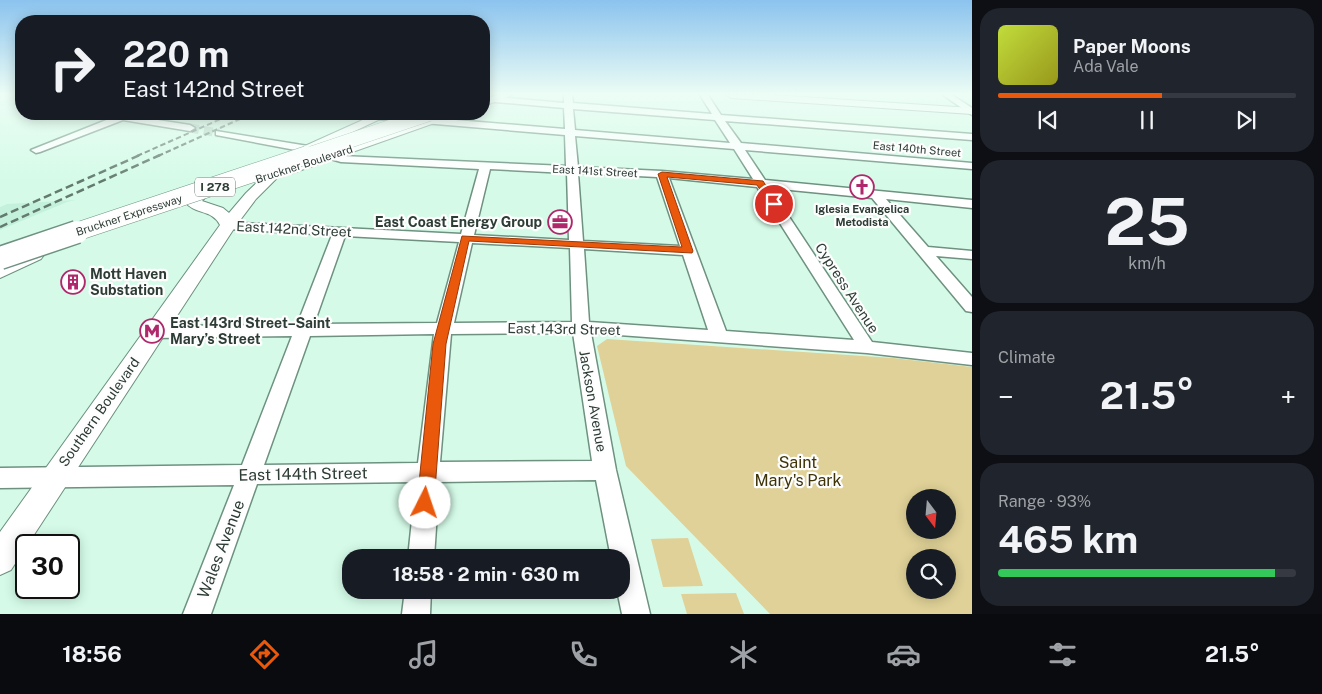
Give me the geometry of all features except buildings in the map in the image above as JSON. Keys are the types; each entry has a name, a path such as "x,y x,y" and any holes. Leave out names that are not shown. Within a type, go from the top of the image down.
{"highway":[{"name":"Bruckner Expressway","path":"0,248 317,150 384,124"},
{"name":"Bruckner Expressway","path":"0,258 404,124"}],"main road":[{"name":"Bruckner Boulevard","path":"0,258 27,252 193,202 274,174 367,124"},
{"name":"Bruckner Boulevard","path":"0,248 317,150 372,142 411,124"},
{"name":"Bruckner Boulevard","path":"0,268 27,252 209,186 317,150"},
{"name":"Southern Boulevard","path":"0,559 54,477 228,225 251,196 274,174"},
{"path":"209,186 193,202 201,208 216,209 222,213 228,225"},
{"path":"27,252 38,239 76,224"},
{"name":"Bruckner Boulevard","path":"0,272 27,252"}],"street":[{"path":"36,150 104,124"},
{"path":"169,124 190,128"},
{"name":"East 140th Street","path":"491,124 570,133 972,166"},
{"name":"Jackson Avenue","path":"569,124 581,327 605,470 636,614"},
{"name":"Cypress Avenue","path":"722,124 866,347"},
{"path":"794,124 972,137"},
{"name":"East 141st Street","path":"219,133 368,160 662,174 972,204"},
{"path":"368,160 372,142"},
{"path":"422,549 440,344 465,238 485,165"},
{"path":"662,174 719,336"},
{"path":"875,194 972,307"},
{"name":"East 142nd Street","path":"228,225 688,251"},
{"name":"Wales Avenue","path":"197,614 305,330 340,232"},
{"path":"923,251 972,255"},
{"name":"East 143rd Street","path":"154,332 581,327 866,347 972,358"},
{"name":"East 144th Street","path":"0,478 605,470"},
{"path":"416,614 417,599"}],"shaded area":[{"path":"76,200 0,230 0,207 7,204"}],"green space":[{"name":"Saint Mary's Park","path":"607,339 893,358 972,367 972,614 770,614 626,466 597,346"},
{"path":"688,538 703,586 663,587 651,539"},
{"path":"736,593 744,614 687,614 681,594"}],"tunnel":[{"path":"190,128 219,133"}],"railway":[{"path":"137,156 210,124"},
{"path":"158,156 230,124"},
{"path":"0,217 140,155"},
{"path":"0,227 160,155"}],"place":[{"name":"Iglesia Evangelica Metodista","path":"862,187"},
{"name":"East Coast Energy Group","path":"560,222"},
{"name":"Mott Haven Substation","path":"73,282"},
{"name":"East 143rd Street–Saint Mary’s Street","path":"152,331"}],"route":[{"path":"425,503 440,344 465,238 688,251 662,174 760,183 774,204"}]}
